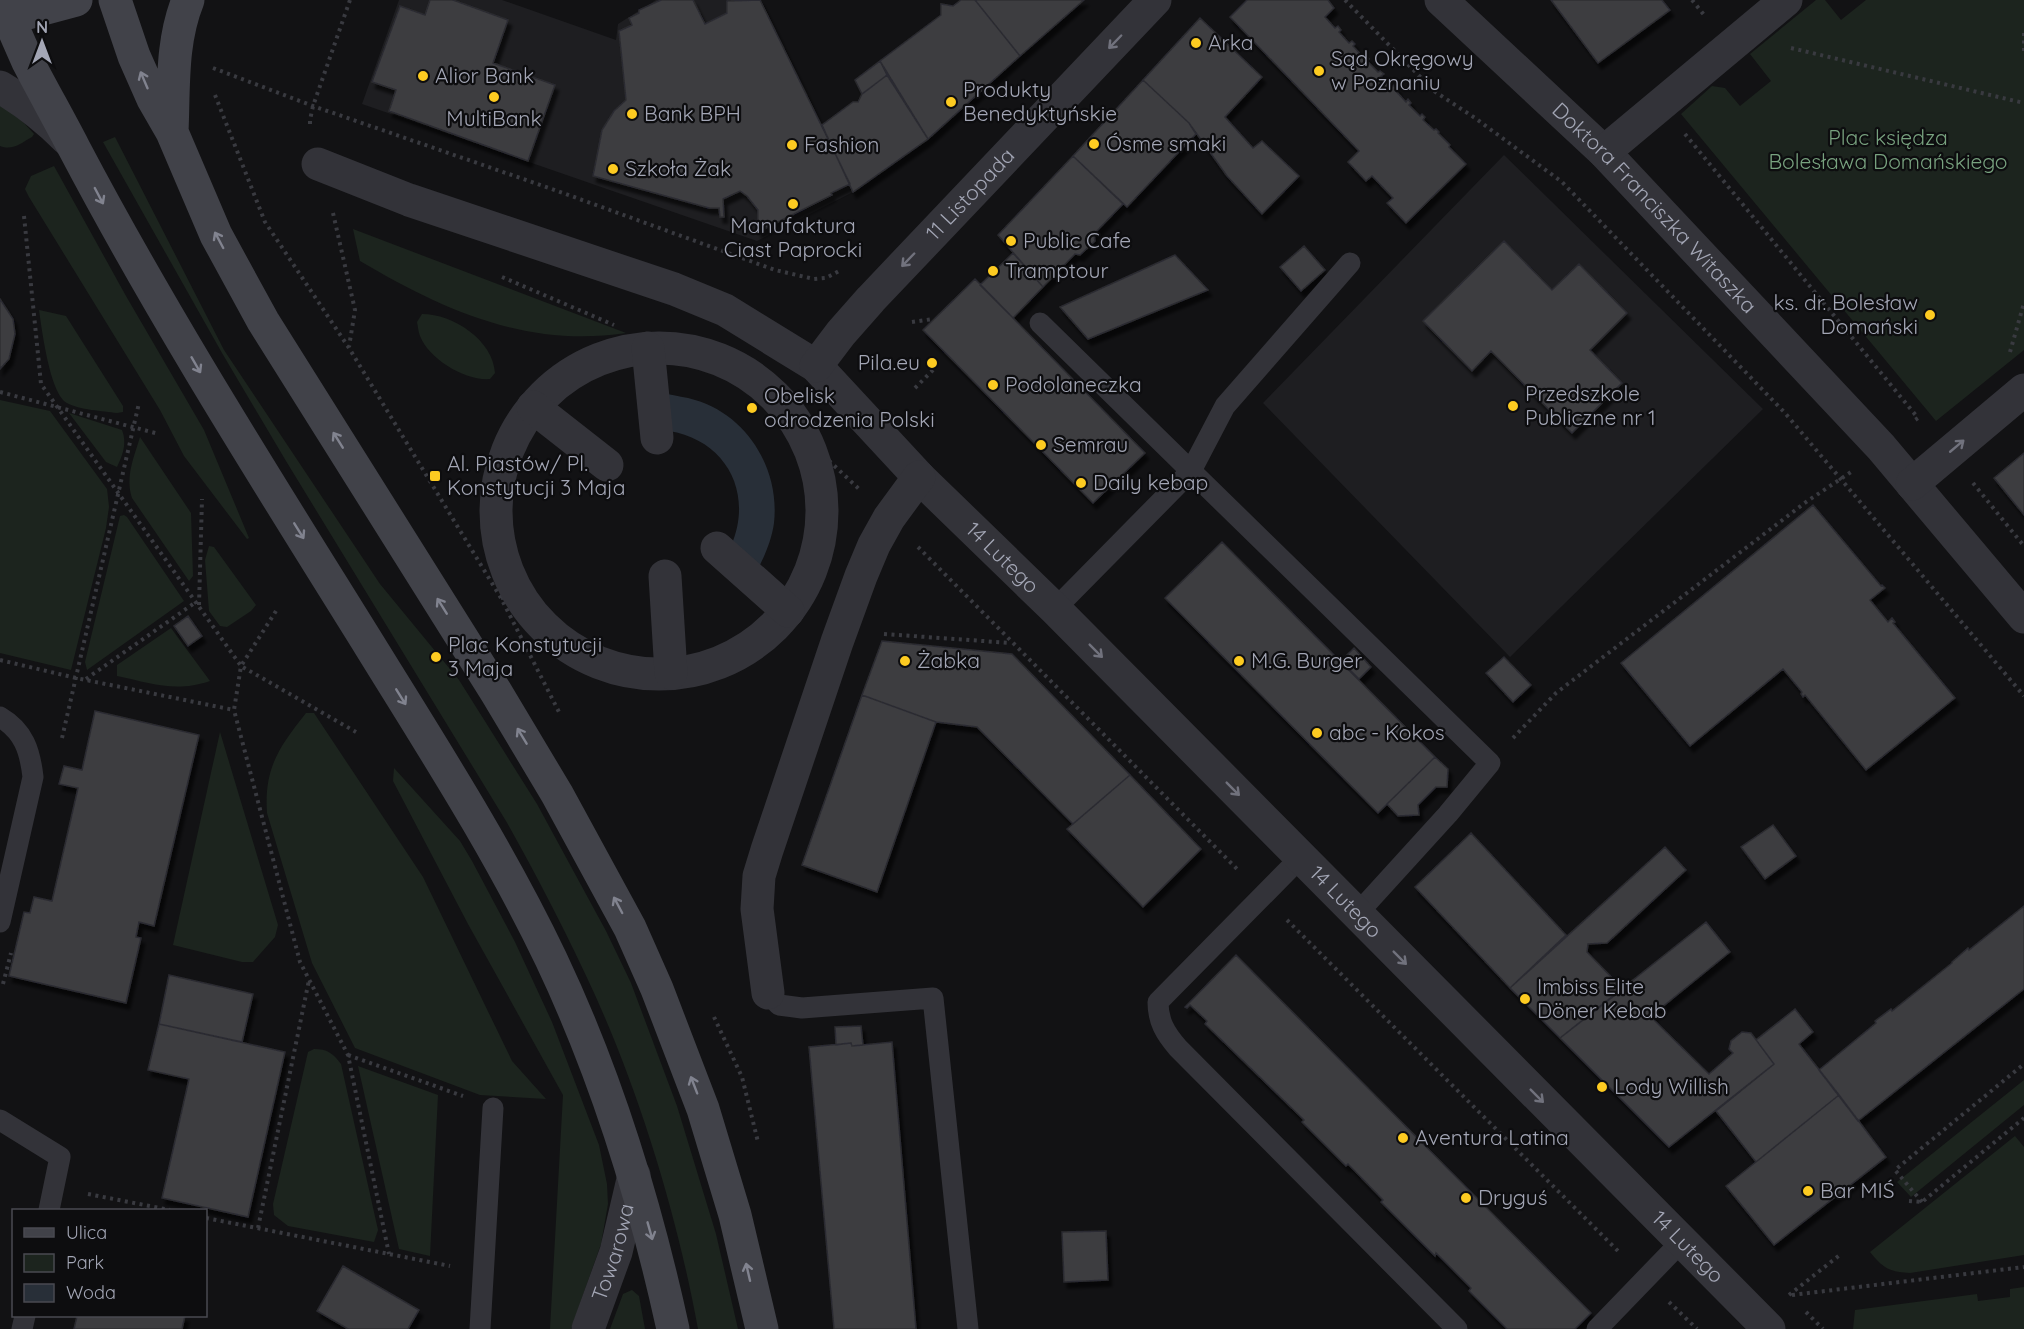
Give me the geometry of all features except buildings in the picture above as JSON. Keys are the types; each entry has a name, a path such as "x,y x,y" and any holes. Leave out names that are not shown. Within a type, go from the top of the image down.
{"main road":[{"path":"76,0 3,12 104,206 208,384 487,839 550,956 600,1075 634,1175 658,1260 674,1329"},
{"path":"115,0 134,56 153,99 172,132 216,235 263,321 551,783 630,928 657,989 703,1109 735,1215 762,1329"},
{"path":"172,132 175,49 178,27 188,0"}],"street":[{"name":"11 Listopada","path":"816,366 871,299 1155,0"},
{"name":"Doktora Franciszka Witaszka","path":"1441,0 1604,152 1881,447 2024,617"},
{"path":"1604,152 1786,0"},
{"path":"0,87 40,113 72,144"},
{"path":"318,164 409,200 674,289 725,310 816,366 919,477 889,518 874,545 841,630 759,876 756,909 768,993"},
{"path":"648,348 657,438"},
{"path":"648,348 681,350 714,357 756,379 790,413 807,440 818,469 823,506 820,544 804,586 788,611 767,633 743,651 701,669 672,673 649,674 627,671 585,657 560,641 527,608 520,596 505,567 496,522 497,491 509,446 533,407 554,386 584,366 619,353 648,348"},
{"path":"1912,484 2024,390"},
{"path":"533,407 607,465"},
{"name":"14 Lutego","path":"919,477 1055,609 1760,1320"},
{"path":"717,548 788,611"},
{"path":"665,576 672,673"},
{"name":"Towarowa","path":"588,1329 616,1252 634,1175"}],"lane":[{"path":"1055,609 1191,471 1225,406 1350,263"},
{"path":"1040,323 1490,763 1448,814 1357,914"},
{"path":"0,717 6,720 23,738 30,754 33,777 0,922"},
{"path":"1301,857 1158,1002 1162,1027 1178,1048 1457,1329"},
{"path":"768,993 779,1005 802,1008 933,998 968,1329"},
{"path":"480,1329 493,1107"},
{"path":"0,1120 60,1157 49,1209"},
{"path":"1597,1329 1682,1241"}],"path":[{"path":"1345,0 1434,91 1562,182 1785,413 2024,696"},
{"path":"2024,33 2024,55"},
{"path":"1743,37 2024,103"},
{"path":"209,67 775,270 814,279 826,278 840,270"},
{"path":"213,89 265,222 349,348 501,598 520,596"},
{"path":"1490,763 1556,693 1806,502 1841,480 1918,418 1661,105"},
{"path":"24,216 41,384 241,666 356,732"},
{"path":"498,275 616,325"},
{"path":"912,322 933,319"},
{"path":"681,348 714,357"},
{"path":"915,388 933,370"},
{"path":"0,392 159,434"},
{"path":"60,746 140,403"},
{"path":"1949,453 2024,546"},
{"path":"197,603 202,499"},
{"path":"86,679 197,603"},
{"path":"276,611 241,666 234,710 300,962 348,1054 389,1254"},
{"path":"841,630 1013,643"},
{"path":"0,660 234,710"},
{"path":"3,984 12,950"},
{"path":"258,1228 309,980"},
{"path":"348,1054 493,1107"},
{"path":"1922,1202 1895,1170 2024,1064"},
{"path":"1909,1201 1922,1202 2024,1119"},
{"path":"54,1188 165,1209"},
{"path":"207,1218 483,1272"},
{"path":"1789,1295 1840,1254"},
{"path":"1789,1295 2024,1267"},
{"path":"1760,1320 1779,1283 1789,1295"}],"shaded area":[{"path":"399,0 502,0 616,40 618,24 656,0 761,0 853,192 757,241 362,104"},
{"name":"Przedszkole Publiczne nr 1","path":"1504,155 1763,409 1510,657 1263,403"}],"green space":[{"name":"Plac księdza Bolesława Domańskiego","path":"1816,0 1825,0 1841,20 1866,0 2024,0 2024,350 1936,421 1681,114 1712,86 1725,88 1740,106 1771,81 1750,54"},
{"path":"0,103 25,124 34,134 32,137 13,147 0,146"},
{"path":"115,137 224,350 380,584 459,680 537,804 606,931 631,983 677,1106 716,1234 738,1329 698,1329 669,1202 643,1116 612,1034 574,951 506,821 286,461 103,142"},
{"path":"54,166 204,430 249,538 247,539 184,456 160,410 29,197 25,189 31,176"},
{"path":"353,229 626,333 590,336 554,335 520,330 455,309 391,279 360,261"},
{"path":"39,310 66,316 123,406 123,412 78,407 67,403 61,397 51,375"},
{"path":"422,314 434,315 458,324 479,340 493,361 495,373 490,379 480,379 459,372 431,353 419,332 417,322"},
{"path":"0,400 50,411 107,489 109,507 106,528 71,670 0,653"},
{"path":"69,413 122,430 124,449 117,467 106,462"},
{"path":"140,437 191,513 193,576 189,581 132,498 129,482"},
{"path":"124,515 184,601 87,670 85,662 120,516"},
{"path":"209,546 214,547 256,605 227,627 220,626 209,611 205,560"},
{"path":"171,628 210,681 197,685 174,687 117,676 117,665"},
{"path":"306,713 314,713 423,877 512,1061 546,1099 480,1095 355,1048 312,963 267,813 268,783 275,759"},
{"path":"220,732 278,925 275,937 253,962 242,962 173,945"},
{"path":"394,768 460,841 472,861 515,942 552,1022 599,1145 607,1184 608,1204 601,1244 571,1329 550,1329 563,1095 468,924 393,781"},
{"path":"314,1049 329,1052 341,1064 378,1230 374,1242 288,1226 274,1215 273,1204 308,1052"},
{"path":"358,1066 438,1095 430,1256 399,1249"},
{"path":"2024,1080 2024,1105 1911,1197 1897,1182"},
{"path":"2015,1136 2024,1147 2024,1255 1910,1273 1887,1268 1870,1252"},
{"path":"2024,1287 2024,1329 1853,1329 1855,1310 1977,1294 1978,1301 2010,1297 2010,1289"},
{"path":"632,1290 639,1296 645,1329 610,1329 623,1294"}],"water":[{"path":"667,394 692,399 714,407 744,431 756,447 765,464 774,503 772,534 759,567 731,546 737,526 739,507 737,489 730,472 720,457 706,445 689,436 669,431"}],"place":[{"name":"Arka","path":"1196,43"},
{"name":"Sąd Okręgowy w Poznaniu","path":"1319,71"},
{"name":"Alior Bank","path":"423,76"},
{"name":"MultiBank","path":"494,97"},
{"name":"Produkty Benedyktyńskie","path":"951,102"},
{"name":"Bank BPH","path":"632,114"},
{"name":"Ósme smaki","path":"1094,144"},
{"name":"Fashion","path":"792,145"},
{"name":"Szkoła Żak","path":"613,169"},
{"name":"Manufaktura Ciast Paprocki","path":"793,204"},
{"name":"Public Cafe","path":"1011,241"},
{"name":"Tramptour","path":"993,271"},
{"name":"ks. dr. Bolesław Domański","path":"1930,315"},
{"name":"Pila.eu","path":"932,363"},
{"name":"Podolaneczka","path":"993,385"},
{"name":"Przedszkole Publiczne nr 1","path":"1513,406"},
{"name":"Obelisk odrodzenia Polski","path":"752,408"},
{"name":"Semrau","path":"1041,445"},
{"name":"Al. Piastów/ Pl. Konstytucji 3 Maja","path":"435,476"},
{"name":"Daily kebap","path":"1081,483"},
{"name":"Plac Konstytucji 3 Maja","path":"436,657"},
{"name":"Żabka","path":"905,661"},
{"name":"M.G. Burger","path":"1239,661"},
{"name":"abc - Kokos","path":"1317,733"},
{"name":"Imbiss Elite Döner Kebab","path":"1525,999"},
{"name":"Lody Willish","path":"1602,1087"},
{"name":"Aventura Latina","path":"1403,1138"},
{"name":"Bar MIŚ","path":"1808,1191"},
{"name":"Dryguś","path":"1466,1198"}]}
